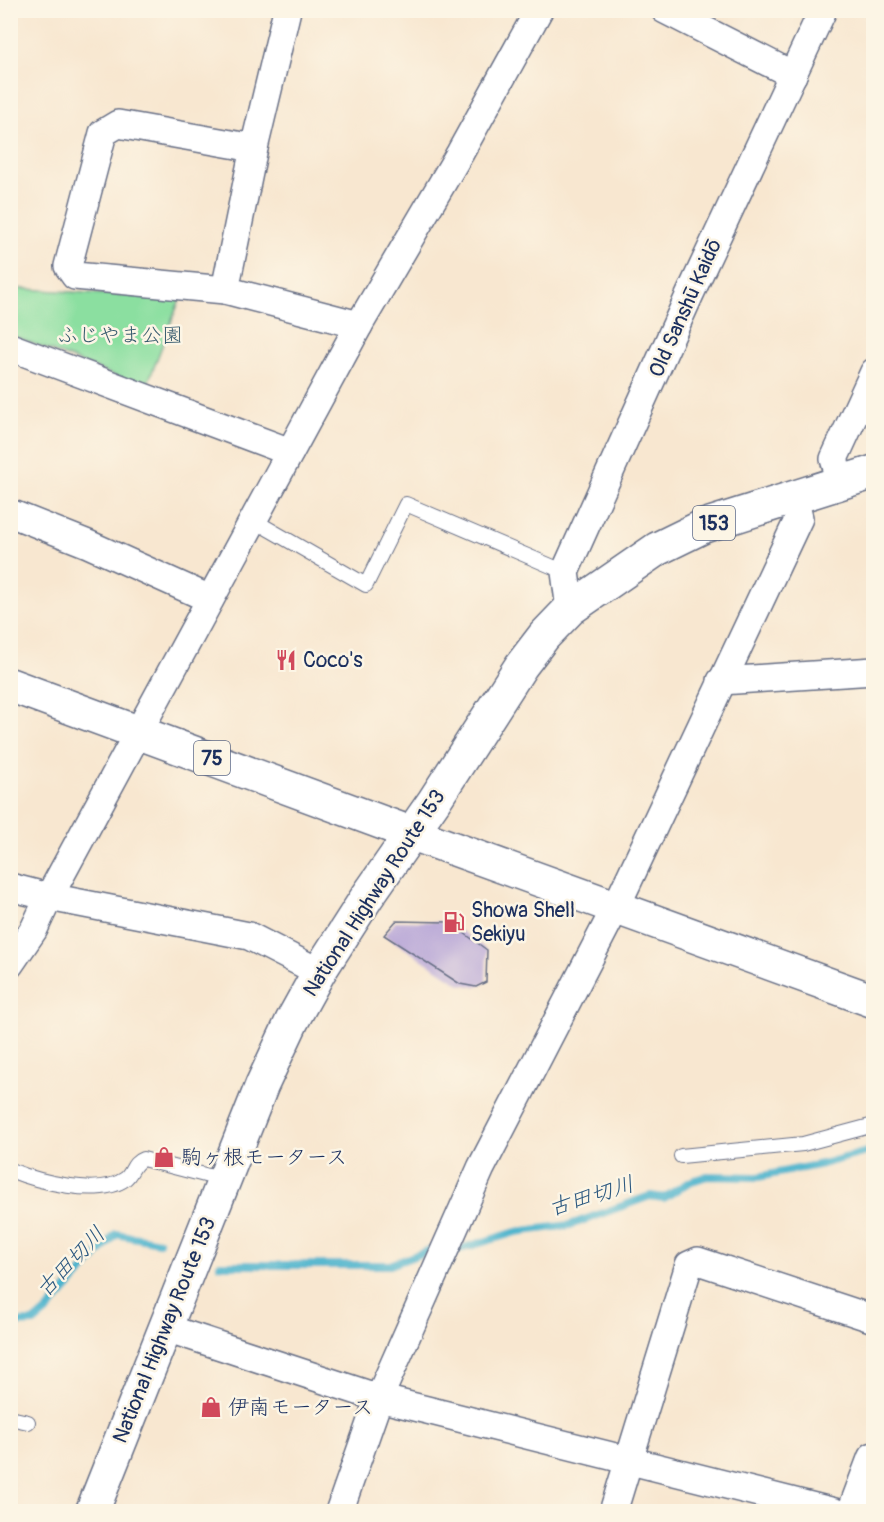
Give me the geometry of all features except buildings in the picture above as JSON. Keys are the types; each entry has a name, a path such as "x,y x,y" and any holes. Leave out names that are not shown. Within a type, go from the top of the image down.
{"main road":[{"name":"National Highway Route 153","path":"92,1512 262,1085 292,1021 319,972 367,897 413,834 521,666 544,636 570,609 657,549 704,526 873,471"},
{"name":"75","path":"10,685 140,731 413,834"},
{"path":"413,834 873,1001"},
{"path":"854,1512 873,1458"}],"street":[{"path":"225,290 254,148 287,10"},
{"path":"10,964 34,929 49,897 359,325 460,153 539,10"},
{"path":"665,10 793,75"},
{"name":"Old Sanshū Kaidō","path":"565,572 690,294 823,10"},
{"path":"254,148 118,124 103,133 69,266 75,276 225,290 359,325"},
{"path":"10,347 290,452"},
{"path":"841,481 834,459 873,372"},
{"path":"339,1512 379,1398 481,1168 616,907 799,518 794,497"},
{"path":"10,513 88,544 210,599"},
{"path":"565,572 570,609"},
{"path":"721,681 873,671"},
{"path":"10,887 49,897 249,936 319,972"},
{"path":"613,1512 689,1265 698,1261 873,1319"},
{"path":"166,1328 379,1398 835,1512"}],"lane":[{"path":"253,520 366,585 406,504 565,572"},
{"path":"681,1156 803,1144 873,1125"},
{"path":"10,1170 56,1184 95,1187 107,1186 126,1179 136,1161 142,1159 224,1180"},
{"path":"10,1418 28,1422"}],"green space":[{"name":"ふじやま公園","path":"10,288 180,299 146,388 11,335"}],"waterway":[{"name":"古田切川","path":"457,1250 516,1232 570,1225 650,1196 664,1198 689,1182 707,1176 758,1177 822,1164 874,1150"},
{"name":"古田切川","path":"10,1323 34,1322 47,1311 116,1234 159,1242"},
{"name":"古田切川","path":"220,1265 390,1265 430,1250"}],"place":[{"name":"Coco's","path":"286,660"},
{"name":"Showa Shell Sekiyu","path":"454,922"},
{"name":"駒ヶ根モータース","path":"164,1157"},
{"name":"伊南モータース","path":"211,1407"}]}
